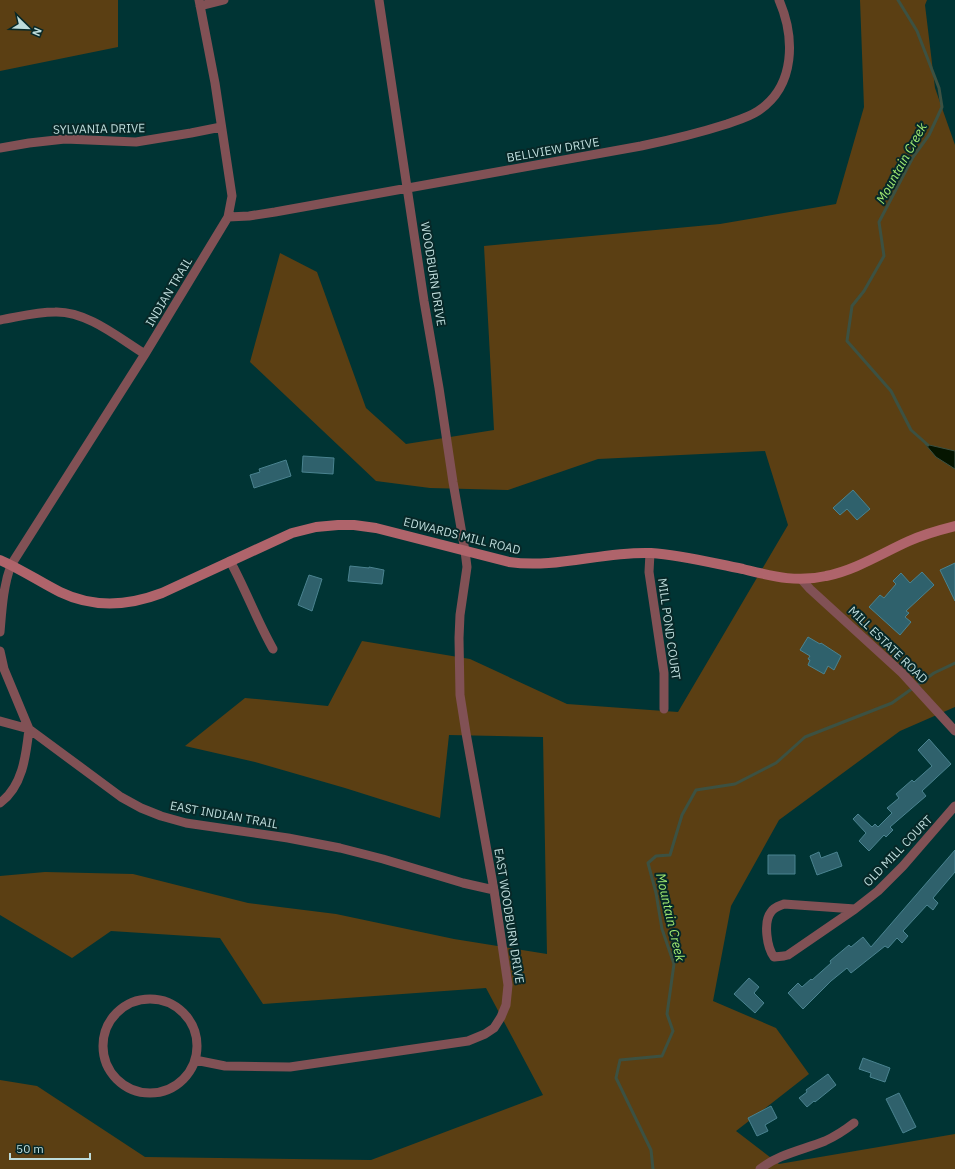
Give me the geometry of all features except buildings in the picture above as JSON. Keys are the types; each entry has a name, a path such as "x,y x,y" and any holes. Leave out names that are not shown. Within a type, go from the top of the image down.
{"street":[{"path":"199,3 224,0"},
{"name":"WOODBURN DRIVE","path":"379,0 424,301 465,551"},
{"name":"BELLVIEW DRIVE","path":"228,217 249,216 275,212 641,146 684,137 745,117 758,111 767,104 780,88 785,76 789,61 789,33 779,0"},
{"name":"INDIAN TRAIL","path":"11,565 145,354 228,217 232,196 215,83 199,3"},
{"name":"SYLVANIA DRIVE","path":"0,148 65,139 136,142 191,133 221,126"},
{"path":"0,320 54,312 64,312 91,320 145,354"},
{"name":"EDWARDS MILL ROAD","path":"0,560 70,596 97,603 128,603 149,598 292,534 316,527 354,525 376,528 509,562 534,565 612,555 650,553 691,558 775,576 802,580 826,576 846,570 908,541 931,532 955,526"},
{"name":"EAST WOODBURN DRIVE","path":"195,1060 225,1066 290,1067 468,1041 485,1034 494,1028 501,1017 506,1005 508,993 504,946 460,695 459,638 460,615 467,567 465,551"},
{"name":"MILL POND COURT","path":"650,553 649,572 664,673 664,709"},
{"path":"230,561 262,630 273,649"},
{"path":"0,632 3,597 6,579 11,565"},
{"name":"MILL ESTATE ROAD","path":"802,580 902,673 955,731"},
{"path":"0,650 4,669 29,729 26,758 17,783 8,796 0,803"},
{"path":"0,721 29,729"},
{"name":"EAST INDIAN TRAIL","path":"29,729 121,796 141,808 160,816 186,823 288,838 340,848 463,883 494,890"},
{"name":"OLD MILL COURT","path":"855,909 784,904 778,906 772,910 768,917 767,930 770,951 774,957 788,955 855,909 878,891 903,866 955,806"},
{"path":"154,998 164,1001 183,1011 190,1020 197,1039 195,1060 191,1070 184,1079 171,1088 156,1093 135,1091 126,1087 110,1072 103,1053 105,1031 109,1022 116,1013 133,1001 154,998"},
{"path":"760,1169 779,1157 838,1135 854,1123"}],"shaded area":[{"path":"0,0 118,0 118,47 0,71"},
{"path":"860,0 927,0 925,5 935,88 955,145 955,707 900,731 779,820 731,906 713,1001 776,1028 809,1074 736,1131 779,1164 955,1134 955,1169 0,1169 0,1080 37,1086 145,1157 371,1160 543,1095 486,988 263,1004 220,938 111,931 72,958 0,915 0,876 45,872 133,874 248,903 336,914 454,939 547,954 543,737 449,735 440,818 255,762 185,746 245,698 328,706 362,641 470,659 567,704 678,712 788,525 765,451 598,459 508,490 430,488 376,481 250,362 280,253 317,272 366,408 406,444 494,430 484,246 720,224 836,204 864,107"},
{"path":"925,444 955,451 955,469 936,457"}],"waterway":[{"name":"Mountain Creek","path":"898,0 917,31 939,88 942,107 929,135 913,157 879,222 884,256 864,291 852,306 847,341 891,391 911,430 928,445"},
{"name":"Mountain Creek","path":"653,1169 651,1150 616,1078 620,1060 662,1056 673,1031 667,1014 674,964 662,929 656,893 648,863 656,856 670,855 682,815 696,790 735,784 776,763 805,737 892,703 934,673 955,663"}]}
